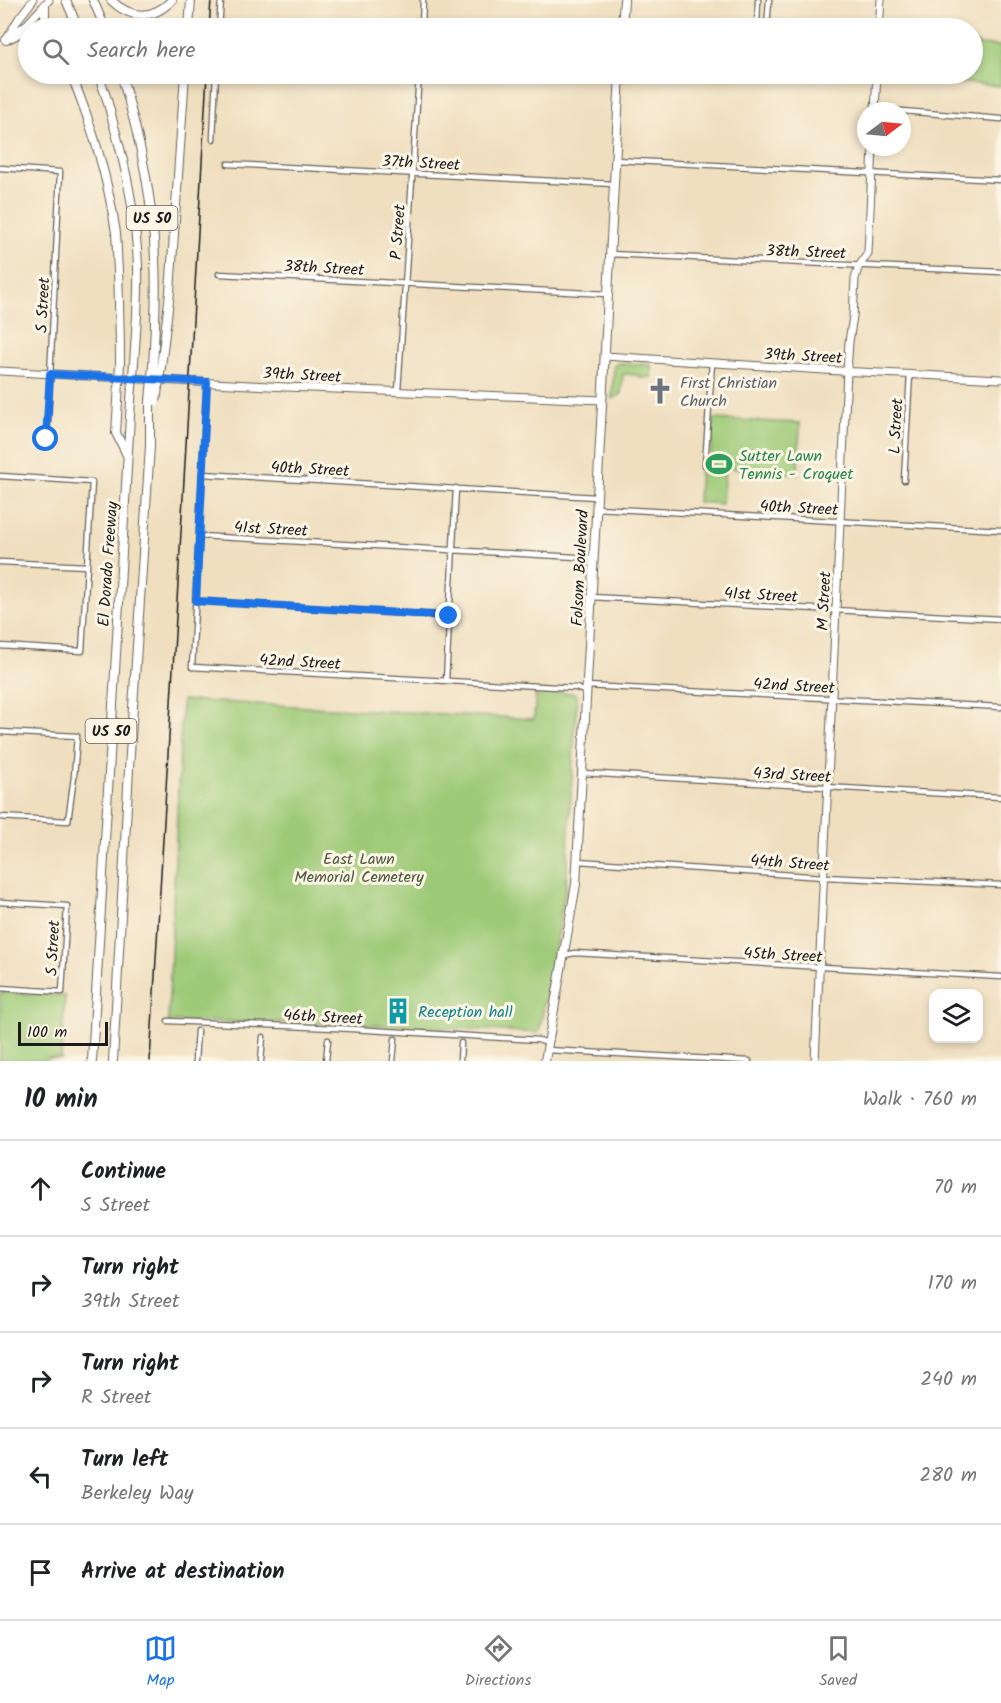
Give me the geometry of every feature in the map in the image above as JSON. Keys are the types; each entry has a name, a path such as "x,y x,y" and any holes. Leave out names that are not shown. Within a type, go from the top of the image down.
{"highway":[{"path":"93,0 101,18"},
{"path":"111,0 125,12 140,15 162,9 172,0"},
{"path":"190,18 191,0"},
{"path":"67,1 74,18"},
{"path":"45,18 46,2"},
{"path":"3,43 18,35"},
{"path":"75,84 98,149 116,235 120,309 116,432 128,458"},
{"name":"El Dorado Freeway","path":"92,1061 137,323 138,266 130,192 102,84"},
{"name":"US 50","path":"113,1061 129,760 157,366 155,257 149,195 138,134 124,84"},
{"path":"157,366 170,292 184,84"}],"main road":[{"path":"623,18 624,0"},
{"name":"Folsom Boulevard","path":"544,1061 574,898 577,861 619,84"}],"street":[{"path":"19,18 33,0"},
{"path":"219,18 220,0"},
{"path":"422,18 423,0"},
{"path":"757,18 758,0"},
{"path":"768,18 769,0"},
{"path":"880,18 881,0"},
{"path":"32,18 46,2"},
{"path":"3,43 18,20"},
{"path":"3,43 18,31"},
{"path":"213,139 216,84"},
{"name":"P Street","path":"398,392 418,84"},
{"path":"875,102 876,84"},
{"path":"911,112 1001,119"},
{"name":"M Street","path":"814,1061 847,371 855,279 868,253 873,156"},
{"path":"615,160 1001,180"},
{"name":"37th Street","path":"228,164 614,184"},
{"name":"S Street","path":"0,168 60,172 46,439"},
{"name":"38th Street","path":"610,254 1001,272"},
{"name":"38th Street","path":"219,274 608,294"},
{"name":"39th Street","path":"604,356 1001,379"},
{"path":"705,465 712,363"},
{"name":"39th Street","path":"0,371 286,387 602,400"},
{"name":"L Street","path":"904,480 910,374"},
{"path":"207,382 196,601 449,616"},
{"name":"40th Street","path":"202,474 596,496"},
{"path":"0,476 92,482 82,651 0,646"},
{"path":"446,681 456,489"},
{"name":"40th Street","path":"596,508 1001,530"},
{"name":"41st Street","path":"199,536 594,558"},
{"path":"0,562 87,567"},
{"name":"41st Street","path":"591,597 1001,619"},
{"name":"42nd Street","path":"196,601 192,667 586,689 1001,707"},
{"path":"0,732 77,736 68,821 0,817"},
{"name":"43rd Street","path":"582,773 1001,797"},
{"name":"44th Street","path":"577,861 824,877 1001,885"},
{"name":"S Street","path":"0,902 67,906 62,992 0,988"},
{"name":"45th Street","path":"564,955 586,954 1001,977"},
{"name":"46th Street","path":"168,1021 538,1040 547,1046 749,1061"},
{"path":"195,1061 197,1031"},
{"path":"261,1061 263,1037"},
{"path":"393,1061 395,1039"},
{"path":"327,1061 328,1040"},
{"path":"460,1061 461,1043"}],"green space":[{"path":"983,45 1001,46 1001,86 978,84 983,84"},
{"path":"618,363 651,365 651,377 640,378 639,375 623,374 621,394 612,399 614,366"},
{"path":"713,419 800,423 798,474 725,468 722,504 698,502 700,467 710,468"},
{"name":"East Lawn Memorial Cemetery","path":"536,691 577,695 566,887 539,1033 353,1024 168,1022 182,700 534,719"},
{"path":"0,992 65,996 61,1059 0,1061"}],"tram line":[{"path":"210,18 211,0"},
{"path":"150,1061 206,84"}],"place":[{"name":"First Christian Church","path":"660,391"},
{"name":"Sutter Lawn Tennis - Croquet","path":"719,464"},
{"name":"Reception hall","path":"398,1011"}],"route":[{"path":"46,439 50,374 207,382 196,601 449,616"}]}
